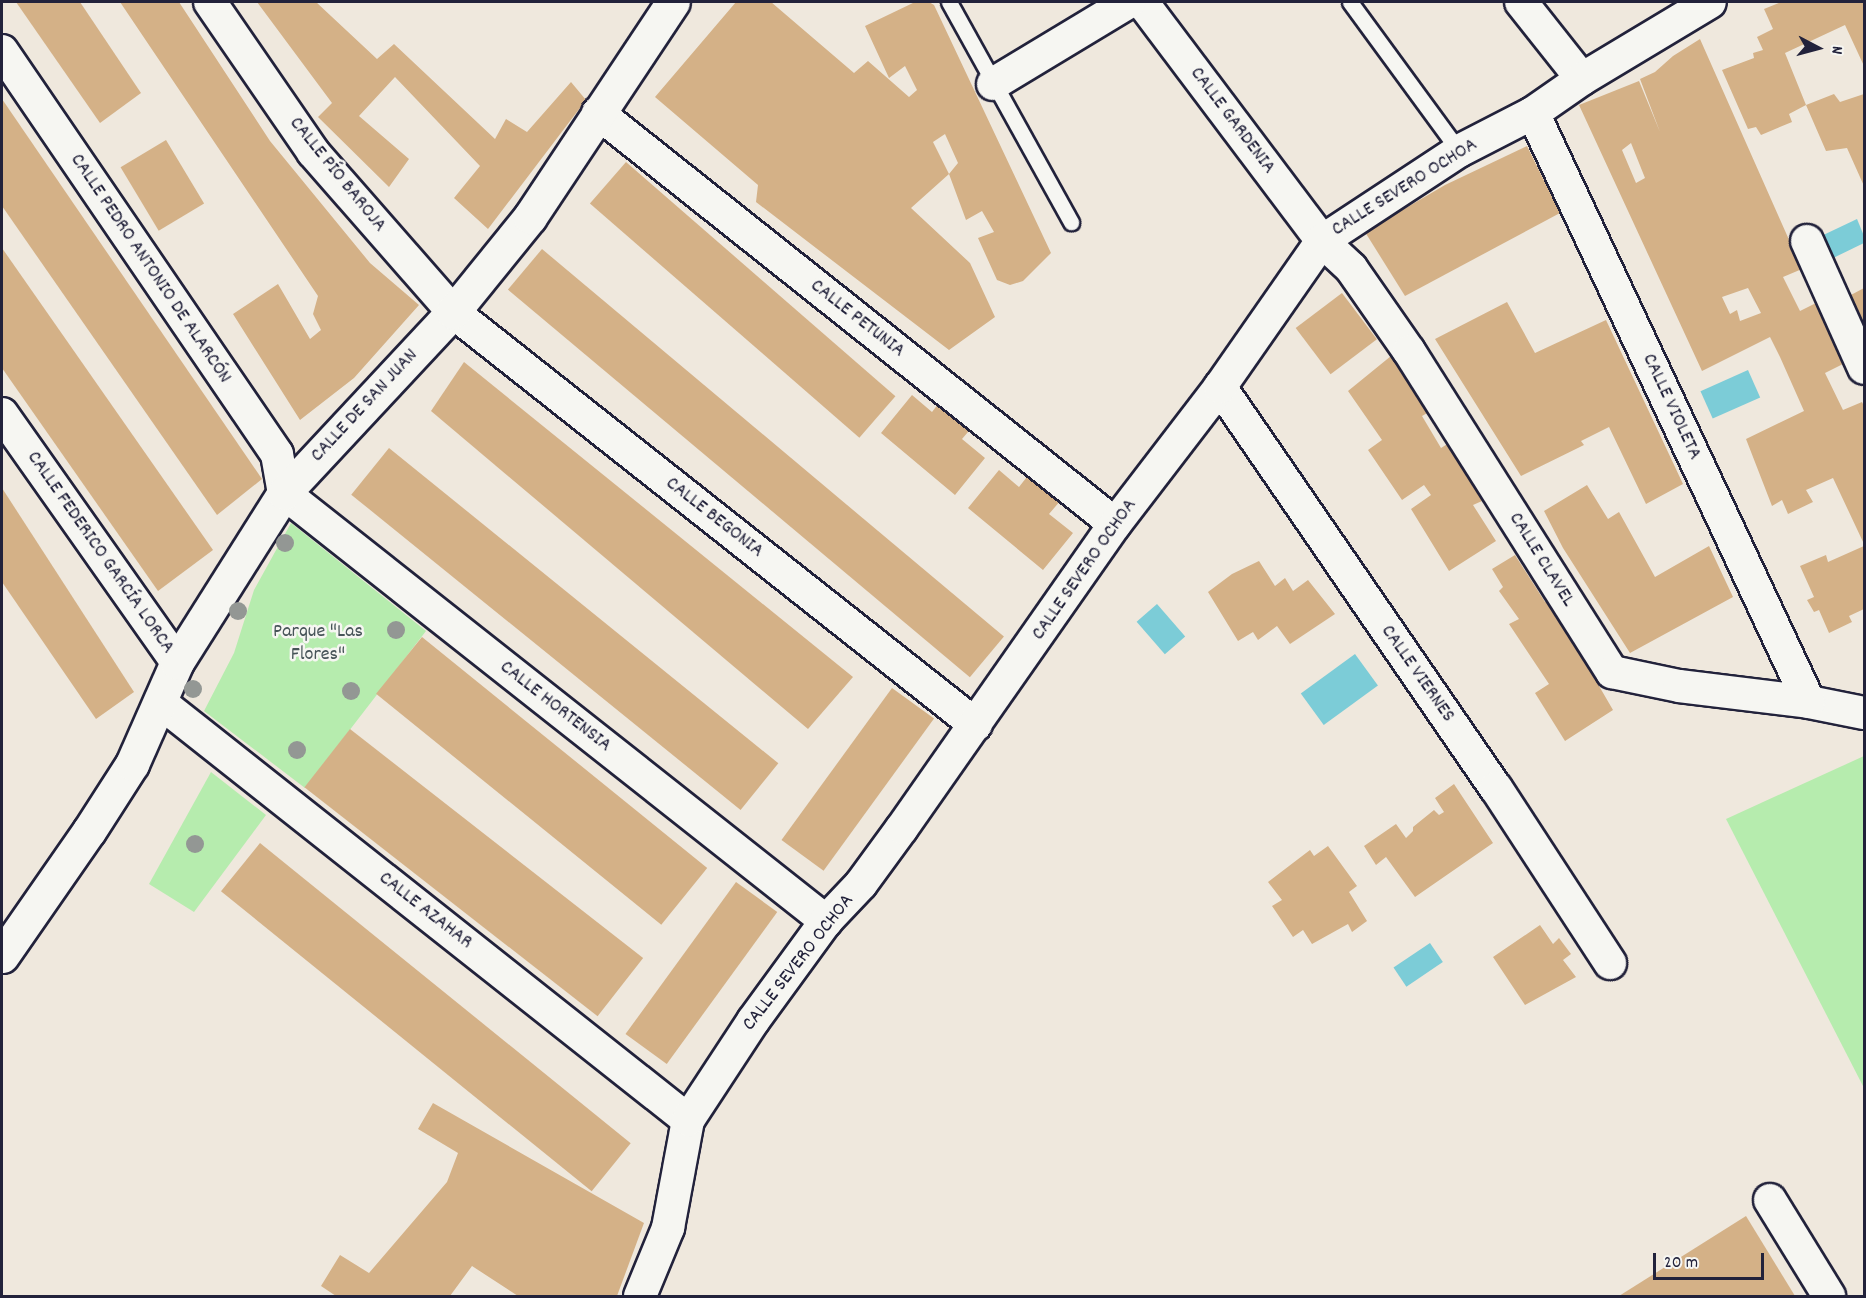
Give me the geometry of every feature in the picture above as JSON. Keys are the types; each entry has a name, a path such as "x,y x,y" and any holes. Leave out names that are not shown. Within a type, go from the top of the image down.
{"street":[{"name":"CALLE PÍO BAROJA","path":"210,2 313,152 453,312"},
{"name":"CALLE DE SAN JUAN","path":"2,956 89,831 132,764 161,704 177,662 284,493 453,312 530,217 673,2"},
{"path":"993,84 1129,2"},
{"name":"CALLE GARDENIA","path":"1142,2 1322,241"},
{"path":"1521,2 1582,79"},
{"name":"CALLE SEVERO OCHOA","path":"640,1296 668,1228 688,1120 753,1021 826,921 861,884 976,725 1115,524 1220,387 1322,241 1459,151 1533,113 1582,79 1710,2"},
{"name":"CALLE PEDRO ANTONIO DE ALARCÓN","path":"2,51 277,454 284,493"},
{"name":"CALLE PETUNIA","path":"598,113 1115,524"},
{"name":"CALLE VIOLETA","path":"1533,113 1809,702"},
{"name":"CALLE CLAVEL","path":"1322,241 1351,268 1408,351 1612,672 1679,686 1809,702 1864,712"},
{"path":"1807,241 1864,368"},
{"name":"CALLE BEGONIA","path":"453,312 976,725"},
{"name":"CALLE VIERNES","path":"1220,387 1496,788 1610,963"},
{"name":"CALLE FEDERICO GARCÍA LORCA","path":"2,414 177,662"},
{"name":"CALLE HORTENSIA","path":"284,493 826,921"},
{"name":"CALLE AZAHAR","path":"161,704 688,1120"},
{"path":"1770,1200 1829,1296"}],"lane":[{"path":"949,2 1071,222"},
{"path":"1350,2 1459,151"}],"green space":[{"name":"Parque \"Las Flores\"","path":"291,523 426,631 305,788 204,711 234,653 254,590"},
{"path":"1864,756 1864,1088 1726,819"},
{"path":"211,772 266,815 194,912 149,884"}],"water":[{"path":"1857,219 1864,236 1864,243 1827,261 1817,238"},
{"path":"1748,370 1760,397 1713,419 1700,391"},
{"path":"1157,604 1185,636 1165,654 1137,622"},
{"path":"1355,654 1378,686 1324,725 1301,693"},
{"path":"1430,943 1443,962 1406,987 1394,968"}],"building":[{"path":"16,2 80,2 141,93 100,123"},
{"path":"120,2 179,2 270,141 370,263 419,305 354,378 300,420 233,314 278,284 310,339 321,330 313,314 318,296"},
{"path":"257,2 316,2 377,59 394,44 495,139 506,119 527,132 571,82 586,100 488,229 454,198 480,166 395,77 359,116 409,159 389,187 318,117 332,103"},
{"path":"736,2 771,2 854,73 868,61 909,97 917,90 905,66 889,78 865,26 915,2 929,2 934,5 1051,253 1023,281 1010,285 997,280 978,238 994,232 982,211 966,220 949,174 911,208 970,263 995,317 949,350 756,202 758,185 655,97","holes":["945,134 958,163 949,174 933,142"]},
{"path":"1781,2 1864,2 1864,66 1845,25 1785,53 1806,105 1789,114 1792,122 1761,135 1756,127 1748,129 1722,70 1754,58 1753,53 1763,50 1757,37 1773,29 1764,9"},
{"path":"1700,39 1802,269 1783,277 1800,311 1818,302 1845,363 1825,373 1843,410 1862,402 1864,406 1864,544 1833,478 1806,490 1813,502 1788,514 1782,500 1772,506 1746,439 1804,411 1780,357 1770,337 1702,371 1579,105 1639,81 1660,132 1640,79 1655,72 1673,56","holes":["1631,143 1645,178 1636,183 1622,150","1748,288 1761,313 1740,321 1737,310 1730,314 1722,297"]},
{"path":"1834,94 1840,102 1864,94 1864,186 1847,148 1826,151 1806,105"},
{"path":"2,99 262,479 217,515 2,206"},
{"path":"166,140 204,203 159,231 121,167"},
{"path":"1527,146 1560,213 1405,296 1365,232 1445,185"},
{"path":"626,162 895,396 859,438 590,204"},
{"path":"2,248 213,550 158,591 2,368"},
{"path":"542,249 1004,637 970,677 508,290"},
{"path":"1864,288 1864,327 1849,296"},
{"path":"1342,293 1377,339 1331,374 1296,328"},
{"path":"1507,302 1535,353 1606,320 1683,484 1646,504 1609,427 1581,441 1584,445 1521,476 1435,339"},
{"path":"1391,356 1429,412 1422,416 1441,448 1449,443 1482,501 1473,505 1496,541 1449,571 1411,509 1431,495 1424,485 1402,500 1368,450 1382,440 1348,391"},
{"path":"464,362 853,677 808,729 431,411"},
{"path":"912,395 932,412 942,399 974,425 962,439 985,458 955,495 881,433"},
{"path":"389,448 778,763 741,810 351,495"},
{"path":"999,470 1019,487 1030,473 1061,500 1049,514 1073,533 1043,570 968,508"},
{"path":"1587,485 1608,519 1619,512 1655,577 1709,546 1733,597 1630,653 1563,548 1544,511"},
{"path":"2,488 134,692 96,719 2,582"},
{"path":"1864,546 1864,609 1849,616 1852,622 1829,633 1819,610 1814,612 1807,600 1814,597 1800,566 1826,555 1828,562"},
{"path":"1515,555 1545,602 1549,600 1613,710 1565,741 1535,693 1549,684 1509,624 1519,619 1499,591 1503,587 1492,569"},
{"path":"1259,561 1275,586 1285,578 1293,591 1308,580 1335,614 1290,644 1277,626 1258,640 1253,632 1238,641 1208,592 1232,574"},
{"path":"422,637 707,868 661,925 376,694"},
{"path":"892,688 934,719 824,871 781,840"},
{"path":"350,729 643,958 598,1016 304,787"},
{"path":"1454,784 1493,843 1415,897 1386,857 1376,865 1364,846 1396,824 1406,838 1413,831 1413,827 1434,810 1439,815 1444,812 1435,798"},
{"path":"260,843 631,1143 592,1191 221,891"},
{"path":"1328,846 1357,886 1349,892 1367,921 1352,932 1348,924 1312,944 1303,930 1293,937 1272,906 1282,900 1268,882 1310,850 1314,856"},
{"path":"736,882 777,912 667,1064 625,1034"},
{"path":"1540,925 1553,944 1559,938 1571,954 1563,960 1576,977 1525,1005 1493,957"},
{"path":"433,1103 644,1223 617,1296 518,1296 472,1266 450,1296 336,1296 321,1286 340,1255 369,1273 447,1182 458,1153 418,1129"},
{"path":"1746,1216 1795,1296 1619,1296"}]}
